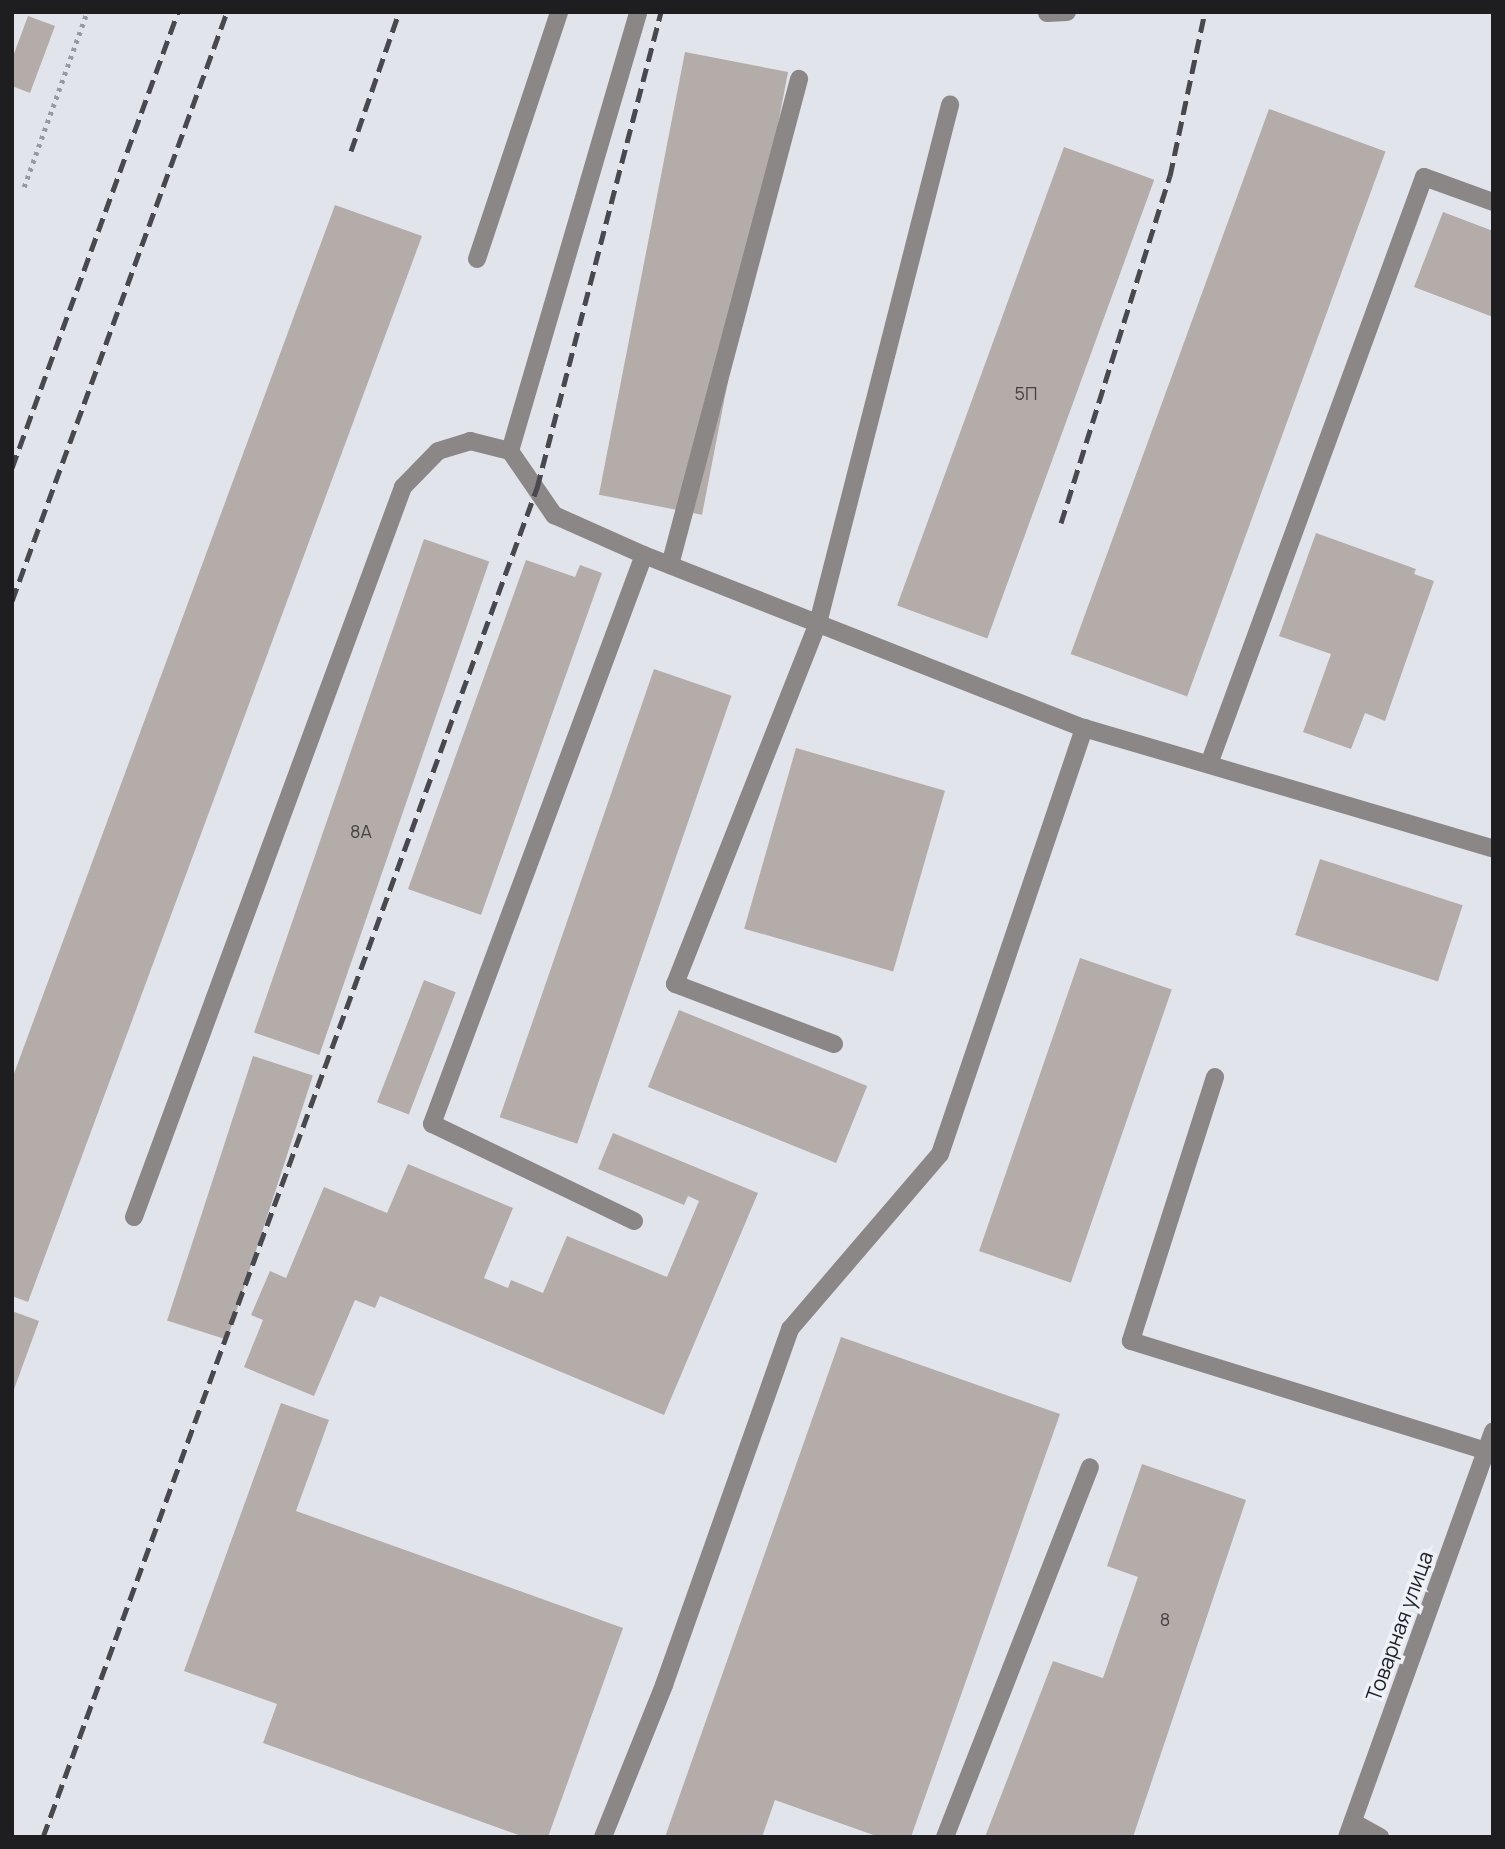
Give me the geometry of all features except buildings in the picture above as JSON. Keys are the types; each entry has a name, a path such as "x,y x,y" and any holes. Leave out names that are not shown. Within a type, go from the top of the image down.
{"street":[{"path":"477,259 559,12"},
{"path":"510,451 638,12"},
{"path":"1047,13 1068,12"},
{"path":"670,565 799,79"},
{"path":"834,1044 675,984 818,623 950,105"},
{"path":"1209,764 1424,177 1493,202"},
{"path":"134,1217 403,487 438,451 470,441 510,451 554,514 644,555 1084,728 1493,848"},
{"path":"635,1221 432,1124 644,555"},
{"path":"603,1837 664,1685 790,1329 940,1154 1084,728"},
{"path":"1215,1077 1131,1341 1486,1451"},
{"name":"Товарная улица","path":"1350,1829 1493,1431"},
{"path":"945,1837 1090,1467"},
{"path":"1350,1829 1380,1837"}],"path":[{"path":"24,187 86,12"}],"railway":[{"path":"12,468 178,12"},
{"path":"12,601 227,12"},
{"path":"351,151 399,12"},
{"path":"43,1837 537,488 661,12"},
{"path":"1061,523 1170,176 1205,12"}]}
